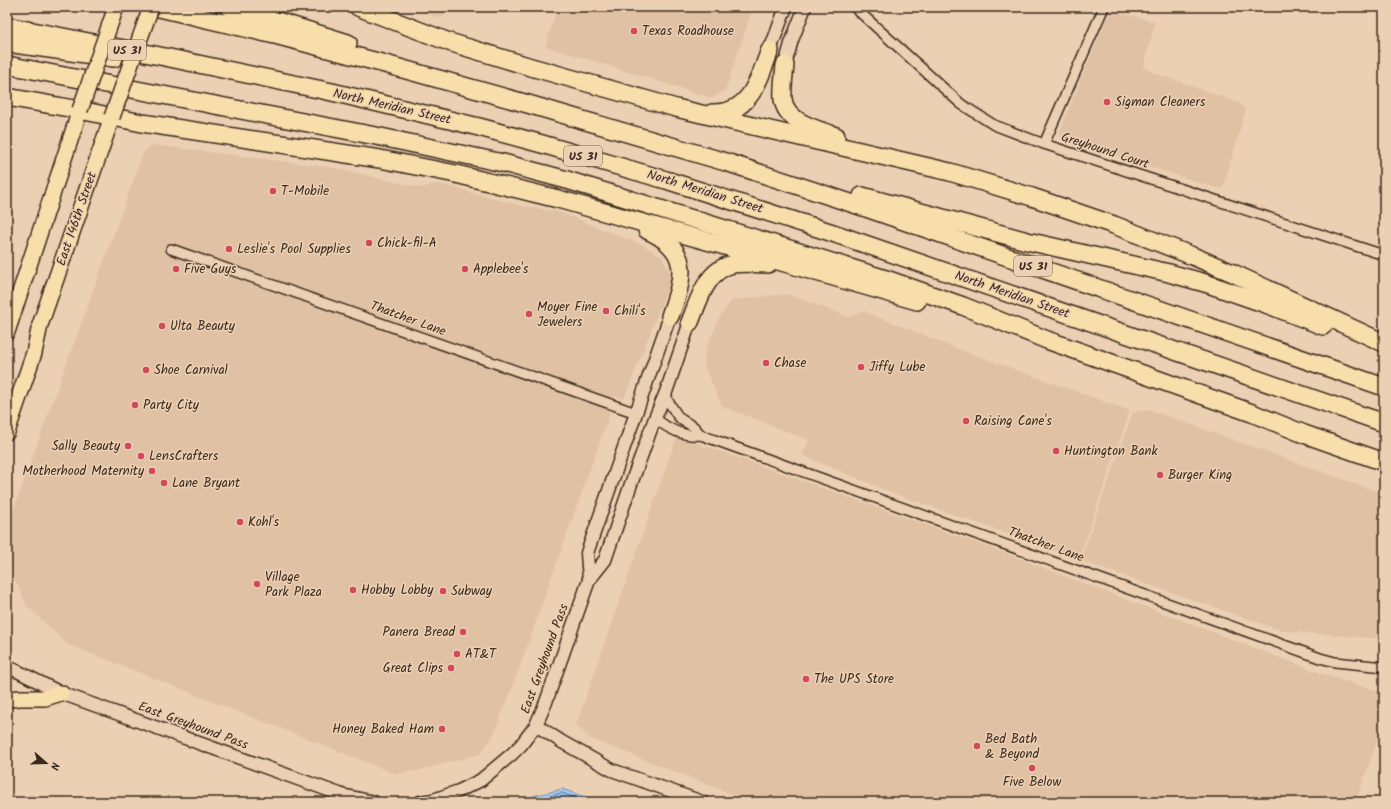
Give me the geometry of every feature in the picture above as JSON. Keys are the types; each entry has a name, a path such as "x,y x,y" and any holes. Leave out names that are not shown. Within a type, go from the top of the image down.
{"highway":[{"name":"US 31","path":"155,7 294,40 385,64 682,148 866,208 1384,387"},
{"path":"229,7 300,28 528,104"},
{"path":"358,7 449,42 483,53 676,108 907,162 992,184 1155,240 1235,274 1384,345"},
{"name":"North Meridian Street","path":"7,26 332,92 479,127 557,148 838,234 1384,423"},
{"path":"7,43 71,53 247,74"},
{"path":"676,108 714,114 728,112 745,102 750,97 770,50"},
{"path":"7,65 381,137 535,171 719,226 886,279 963,306 1047,340 1245,410 1304,434 1384,462"},
{"path":"785,65 783,99 790,114 796,120 817,130 907,162"},
{"path":"7,97 142,123 387,161 456,174 558,199 785,262 1047,340"},
{"path":"682,148 1027,241 1176,275 1384,345"},
{"path":"558,199 645,229 656,234 670,244 678,256 681,271 680,288 670,316"},
{"path":"690,322 706,284 715,273 734,264 785,262"}],"main road":[{"path":"7,332 80,110 116,7"},
{"name":"East 146th Street","path":"7,432 34,353 40,325 151,7"},
{"path":"7,699 45,698 62,693"}],"street":[{"path":"770,50 786,7"},
{"path":"785,65 792,40 805,7"},
{"name":"Greyhound Court","path":"854,7 961,104 994,125 1044,144 1384,255"},
{"path":"1044,144 1104,7"},
{"name":"Thatcher Lane","path":"171,248 636,413"},
{"name":"East Greyhound Pass","path":"589,580 587,553 670,316"},
{"name":"East Greyhound Pass","path":"420,802 433,800 459,791 481,780 521,745 536,725 546,702 589,580 605,560 690,322"},
{"name":"Thatcher Lane","path":"666,392 668,401 677,415 682,420 694,427 701,435"},
{"name":"Thatcher Lane","path":"655,418 668,428 690,436 701,435 1320,658 1335,662 1384,667"},
{"name":"East Greyhound Pass","path":"7,666 62,693 341,799 374,802"},
{"path":"536,725 562,742 612,770 702,802"}],"shaded area":[{"path":"410,7 446,7 442,19"},
{"path":"558,7 766,7 764,12 753,8 725,91 712,98 545,46"},
{"path":"1110,10 1155,22 1144,66 1147,70 1239,103 1246,109 1223,188 1216,188 1061,138 1060,130"},
{"path":"152,145 330,167 422,188 437,183 519,205 559,212 643,245 662,257 672,278 624,399 616,396 513,686 492,738 480,754 420,770 396,774 67,644 27,606 7,562 7,527 144,151"},
{"path":"787,294 849,317 863,311 948,345 1130,411 1082,550 1070,556 892,493 802,455 809,440 722,406 704,366 705,351 719,318 732,300"},
{"path":"1150,410 1384,494 1384,639 1283,631 1080,561 1133,412"},
{"path":"677,436 1002,552 1323,674 1384,693 1384,722 1356,802 753,802 591,739 576,725"}],"water":[{"path":"562,789 599,802 529,802 533,796"}],"place":[{"name":"Texas Roadhouse","path":"634,31"},
{"name":"Sigman Cleaners","path":"1107,102"},
{"name":"T-Mobile","path":"273,191"},
{"name":"Chick-fil-A","path":"369,243"},
{"name":"Leslie's Pool Supplies","path":"229,249"},
{"name":"Five Guys","path":"176,269"},
{"name":"Applebee's","path":"465,269"},
{"name":"Chili's","path":"606,311"},
{"name":"Moyer Fine Jewelers","path":"529,314"},
{"name":"Ulta Beauty","path":"162,326"},
{"name":"Chase","path":"766,363"},
{"name":"Jiffy Lube","path":"861,367"},
{"name":"Shoe Carnival","path":"146,370"},
{"name":"Party City","path":"135,405"},
{"name":"Raising Cane's","path":"966,421"},
{"name":"Sally Beauty","path":"128,446"},
{"name":"Huntington Bank","path":"1056,451"},
{"name":"LensCrafters","path":"141,456"},
{"name":"Motherhood Maternity","path":"152,471"},
{"name":"Burger King","path":"1160,475"},
{"name":"Lane Bryant","path":"164,483"},
{"name":"Kohl's","path":"240,522"},
{"name":"Village Park Plaza","path":"257,584"},
{"name":"Hobby Lobby","path":"353,590"},
{"name":"Subway","path":"443,591"},
{"name":"Panera Bread","path":"463,632"},
{"name":"AT&T","path":"457,654"},
{"name":"Great Clips","path":"451,668"},
{"name":"The UPS Store","path":"806,679"},
{"name":"Honey Baked Ham","path":"442,729"},
{"name":"Bed Bath & Beyond","path":"977,746"},
{"name":"Five Below","path":"1032,768"}]}
